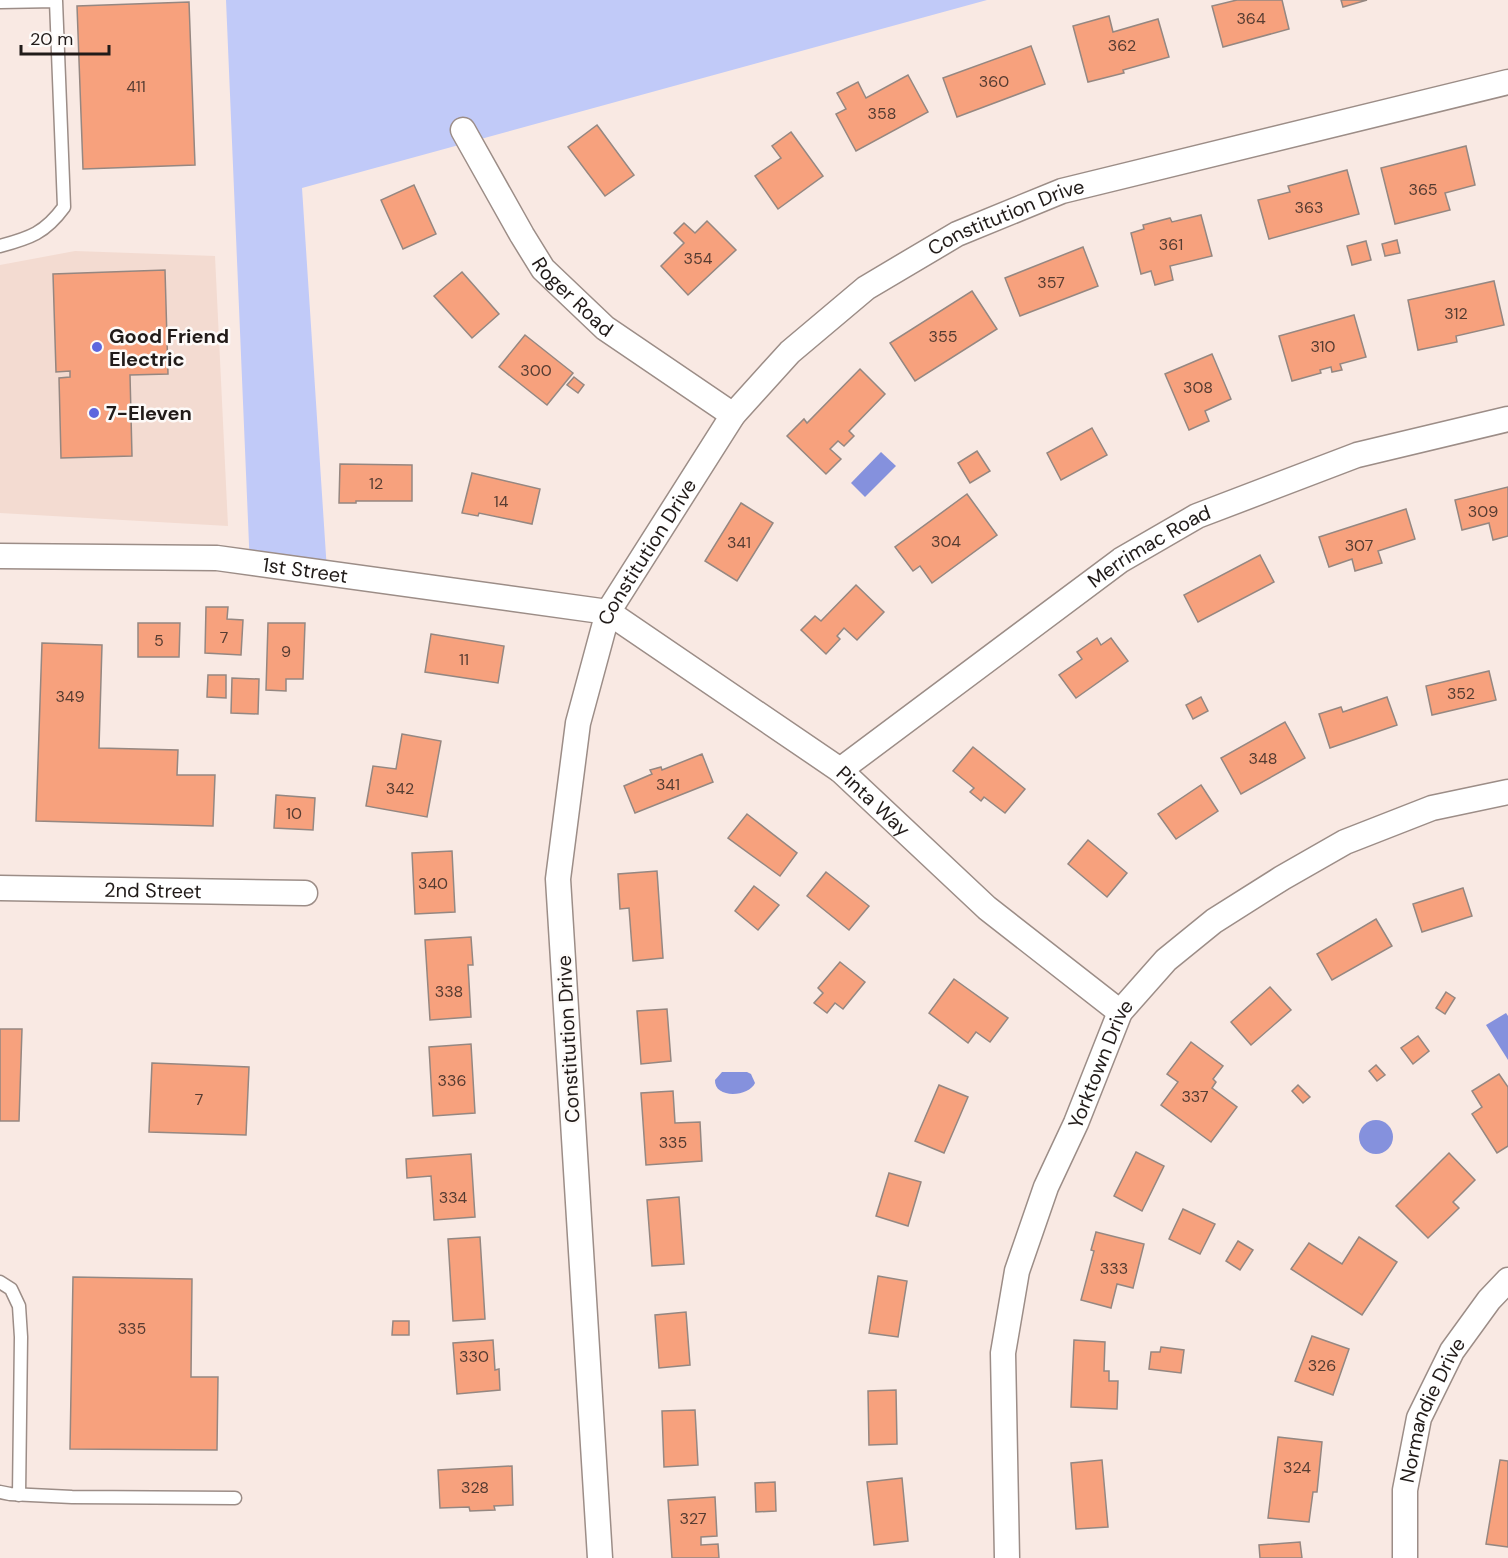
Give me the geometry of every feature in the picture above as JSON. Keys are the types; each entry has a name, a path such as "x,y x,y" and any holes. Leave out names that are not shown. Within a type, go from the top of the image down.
{"street":[{"name":"Constitution Drive","path":"600,1558 558,879 578,723 608,612 733,415 790,352 866,288 957,234 1062,191 1508,82"},
{"name":"Roger Road","path":"463,130 543,269 605,328 733,415"},
{"name":"Merrimac Road","path":"840,770 1121,560 1197,516 1357,455 1508,419"},
{"name":"1st Street","path":"0,556 217,558 608,612"},
{"name":"Pinta Way","path":"608,612 840,770 987,908 1120,1012"},
{"name":"Yorktown Drive","path":"1006,1558 1003,1353 1017,1271 1046,1187 1076,1123 1120,1012 1166,960 1214,921 1345,842 1432,808 1508,792"},
{"name":"2nd Street","path":"0,888 305,893"},
{"name":"Normandie Drive","path":"1405,1558 1405,1490 1419,1418 1452,1351 1489,1300 1508,1280"}],"lane":[{"path":"0,2 56,1 64,207 51,224 24,239 0,246"},
{"path":"0,1282 11,1289 19,1306 21,1336 19,1495"},
{"path":"0,1492 72,1497 235,1497"}],"shaded area":[{"path":"226,0 987,0 302,188 327,571 250,568"},
{"path":"75,251 215,256 228,526 0,513 0,265"}],"water":[{"path":"881,452 896,466 865,497 851,483"},
{"path":"1506,1013 1508,1016 1508,1060 1486,1025"},
{"path":"722,1072 747,1072 751,1074 755,1083 746,1091 726,1093 716,1086 715,1080"},
{"path":"1376,1120 1388,1125 1393,1137 1388,1149 1376,1154 1364,1149 1359,1137 1364,1125"}],"building":[{"path":"1237,0 1282,0 1289,29 1223,47 1212,6"},
{"path":"1341,0 1367,0 1343,7"},
{"path":"189,2 195,165 83,169 77,6"},
{"path":"1109,16 1113,32 1158,19 1169,57 1123,70 1124,73 1088,82 1073,26"},
{"path":"1031,46 1045,84 957,117 943,78"},
{"path":"908,75 928,112 856,151 836,114 846,109 837,93 858,82 866,98"},
{"path":"597,125 634,175 605,196 568,147"},
{"path":"791,132 823,176 778,209 755,176 781,158 772,146"},
{"path":"1466,146 1475,185 1445,193 1450,210 1395,224 1381,168"},
{"path":"1347,170 1359,214 1269,239 1258,200 1290,192 1288,186"},
{"path":"414,185 436,234 403,249 381,200"},
{"path":"1201,215 1212,256 1170,266 1173,280 1155,285 1151,271 1141,274 1131,233 1144,229 1143,225 1170,218 1172,222"},
{"path":"707,221 736,250 688,295 661,266 684,243 674,233 684,223 695,233"},
{"path":"1397,240 1400,253 1385,256 1382,244"},
{"path":"1366,241 1371,260 1352,265 1347,246"},
{"path":"1083,247 1098,286 1020,316 1005,278"},
{"path":"165,270 168,374 130,375 132,456 61,458 59,378 70,377 70,371 56,372 53,274"},
{"path":"462,272 499,314 472,338 434,296"},
{"path":"1494,281 1504,325 1456,336 1457,342 1418,350 1408,300"},
{"path":"972,291 997,329 915,381 890,343"},
{"path":"1354,315 1366,357 1340,364 1342,370 1332,372 1331,367 1320,370 1321,373 1292,381 1279,336"},
{"path":"525,335 573,373 547,405 499,367"},
{"path":"1212,354 1231,399 1205,411 1209,421 1189,430 1165,374"},
{"path":"860,369 885,394 849,431 854,436 844,446 838,441 830,449 841,459 826,474 787,436 804,419 807,423"},
{"path":"574,377 584,385 578,393 567,385"},
{"path":"1092,428 1107,455 1061,480 1047,453"},
{"path":"977,451 990,471 970,483 958,463"},
{"path":"340,464 412,465 412,501 339,503"},
{"path":"472,473 540,489 532,524 479,513 478,516 462,513"},
{"path":"1508,487 1508,536 1493,540 1489,523 1462,530 1455,500"},
{"path":"967,494 997,535 932,583 920,566 913,571 895,547"},
{"path":"741,503 773,523 737,581 705,561"},
{"path":"1406,509 1415,539 1378,551 1382,563 1355,571 1352,559 1329,567 1319,537"},
{"path":"1260,555 1274,582 1198,622 1184,595"},
{"path":"856,585 884,612 857,640 844,628 837,636 840,639 826,654 801,630 815,616 821,621"},
{"path":"206,607 228,607 227,619 243,620 241,655 205,653"},
{"path":"138,623 180,623 179,657 138,657"},
{"path":"268,623 305,623 303,679 286,679 286,691 266,690"},
{"path":"431,634 504,646 498,683 425,672"},
{"path":"1097,638 1101,645 1111,638 1128,661 1076,698 1059,675 1082,659 1077,652"},
{"path":"42,643 102,645 99,748 178,750 177,775 215,775 213,826 36,821"},
{"path":"1489,671 1496,700 1432,715 1426,686"},
{"path":"208,675 226,675 226,698 207,697"},
{"path":"232,678 259,679 258,714 231,713"},
{"path":"1201,697 1208,711 1193,719 1186,705"},
{"path":"1387,697 1397,725 1330,748 1319,714 1341,707 1343,712"},
{"path":"1285,722 1305,758 1241,794 1221,758"},
{"path":"402,734 441,741 427,817 366,806 373,766 396,769"},
{"path":"973,747 1025,789 1005,813 984,797 981,801 970,792 974,788 953,771"},
{"path":"702,754 713,782 635,813 624,786 652,774 650,770 661,767 662,770"},
{"path":"1201,785 1218,811 1176,839 1158,814"},
{"path":"276,795 315,798 313,830 274,828"},
{"path":"747,814 797,853 780,876 728,838"},
{"path":"1088,840 1127,873 1107,897 1068,864"},
{"path":"452,851 455,912 415,914 412,853"},
{"path":"657,871 663,958 633,961 629,908 620,909 618,874"},
{"path":"826,872 869,906 849,930 807,896"},
{"path":"754,886 779,905 758,930 735,911"},
{"path":"1463,888 1472,916 1422,932 1413,904"},
{"path":"1376,919 1392,946 1332,980 1317,954"},
{"path":"471,937 473,965 468,965 471,1017 430,1020 425,940"},
{"path":"840,962 865,982 843,1009 835,1003 827,1013 814,1003 823,993 818,988"},
{"path":"954,979 1008,1018 990,1042 976,1032 968,1043 929,1013"},
{"path":"1270,987 1291,1010 1251,1045 1231,1022"},
{"path":"1446,992 1455,998 1445,1014 1436,1008"},
{"path":"667,1009 671,1061 641,1064 637,1011"},
{"path":"0,1029 22,1029 19,1121 0,1121"},
{"path":"1418,1036 1429,1051 1413,1064 1401,1048"},
{"path":"1191,1042 1223,1066 1213,1079 1216,1082 1212,1088 1237,1107 1211,1142 1161,1105 1178,1082 1167,1074"},
{"path":"471,1044 475,1113 433,1116 429,1047"},
{"path":"152,1063 249,1067 246,1135 149,1132"},
{"path":"1376,1065 1385,1075 1377,1081 1369,1071"},
{"path":"1499,1074 1508,1087 1508,1146 1497,1153 1472,1114 1482,1107 1472,1091"},
{"path":"939,1085 968,1097 944,1153 915,1141"},
{"path":"1298,1085 1310,1097 1303,1103 1292,1091"},
{"path":"673,1091 675,1123 700,1122 702,1161 646,1165 641,1093"},
{"path":"1136,1152 1164,1166 1142,1211 1114,1196"},
{"path":"1449,1153 1475,1180 1453,1202 1459,1208 1428,1238 1396,1206"},
{"path":"471,1154 475,1217 434,1220 431,1176 407,1178 406,1159"},
{"path":"889,1173 921,1182 908,1226 876,1216"},
{"path":"679,1197 684,1264 652,1266 647,1200"},
{"path":"1183,1209 1215,1224 1200,1254 1169,1239"},
{"path":"1096,1232 1144,1244 1133,1288 1117,1284 1111,1308 1081,1300 1094,1251 1091,1250"},
{"path":"480,1237 485,1319 453,1321 448,1239"},
{"path":"1359,1237 1397,1262 1362,1315 1291,1269 1309,1243 1342,1264"},
{"path":"1238,1241 1253,1250 1240,1270 1226,1261"},
{"path":"878,1276 907,1281 898,1337 869,1333"},
{"path":"73,1277 192,1279 191,1377 218,1377 217,1450 70,1449"},
{"path":"686,1312 690,1365 659,1368 655,1315"},
{"path":"393,1321 409,1321 409,1335 392,1335"},
{"path":"1312,1336 1349,1349 1333,1395 1295,1381"},
{"path":"493,1340 495,1370 499,1369 500,1390 457,1394 453,1343"},
{"path":"1074,1340 1105,1342 1104,1371 1109,1371 1109,1381 1118,1381 1117,1409 1071,1407"},
{"path":"1161,1347 1184,1350 1181,1373 1149,1369 1151,1352 1160,1352"},
{"path":"896,1390 897,1444 869,1445 868,1391"},
{"path":"695,1410 698,1465 664,1467 662,1411"},
{"path":"1278,1437 1322,1442 1317,1492 1313,1492 1309,1522 1268,1518"},
{"path":"1102,1460 1108,1527 1076,1529 1071,1463"},
{"path":"1500,1460 1508,1461 1508,1547 1486,1544"},
{"path":"512,1466 513,1505 494,1506 495,1510 470,1511 469,1507 440,1508 438,1470"},
{"path":"902,1478 908,1541 874,1545 867,1482"},
{"path":"775,1482 776,1511 756,1512 755,1483"},
{"path":"715,1497 717,1536 701,1537 701,1545 718,1544 719,1558 672,1558 668,1500"},
{"path":"1300,1542 1302,1558 1260,1558 1259,1545"}],"place":[{"name":"Good Friend Electric","path":"97,347"},
{"name":"7-Eleven","path":"94,413"}]}
